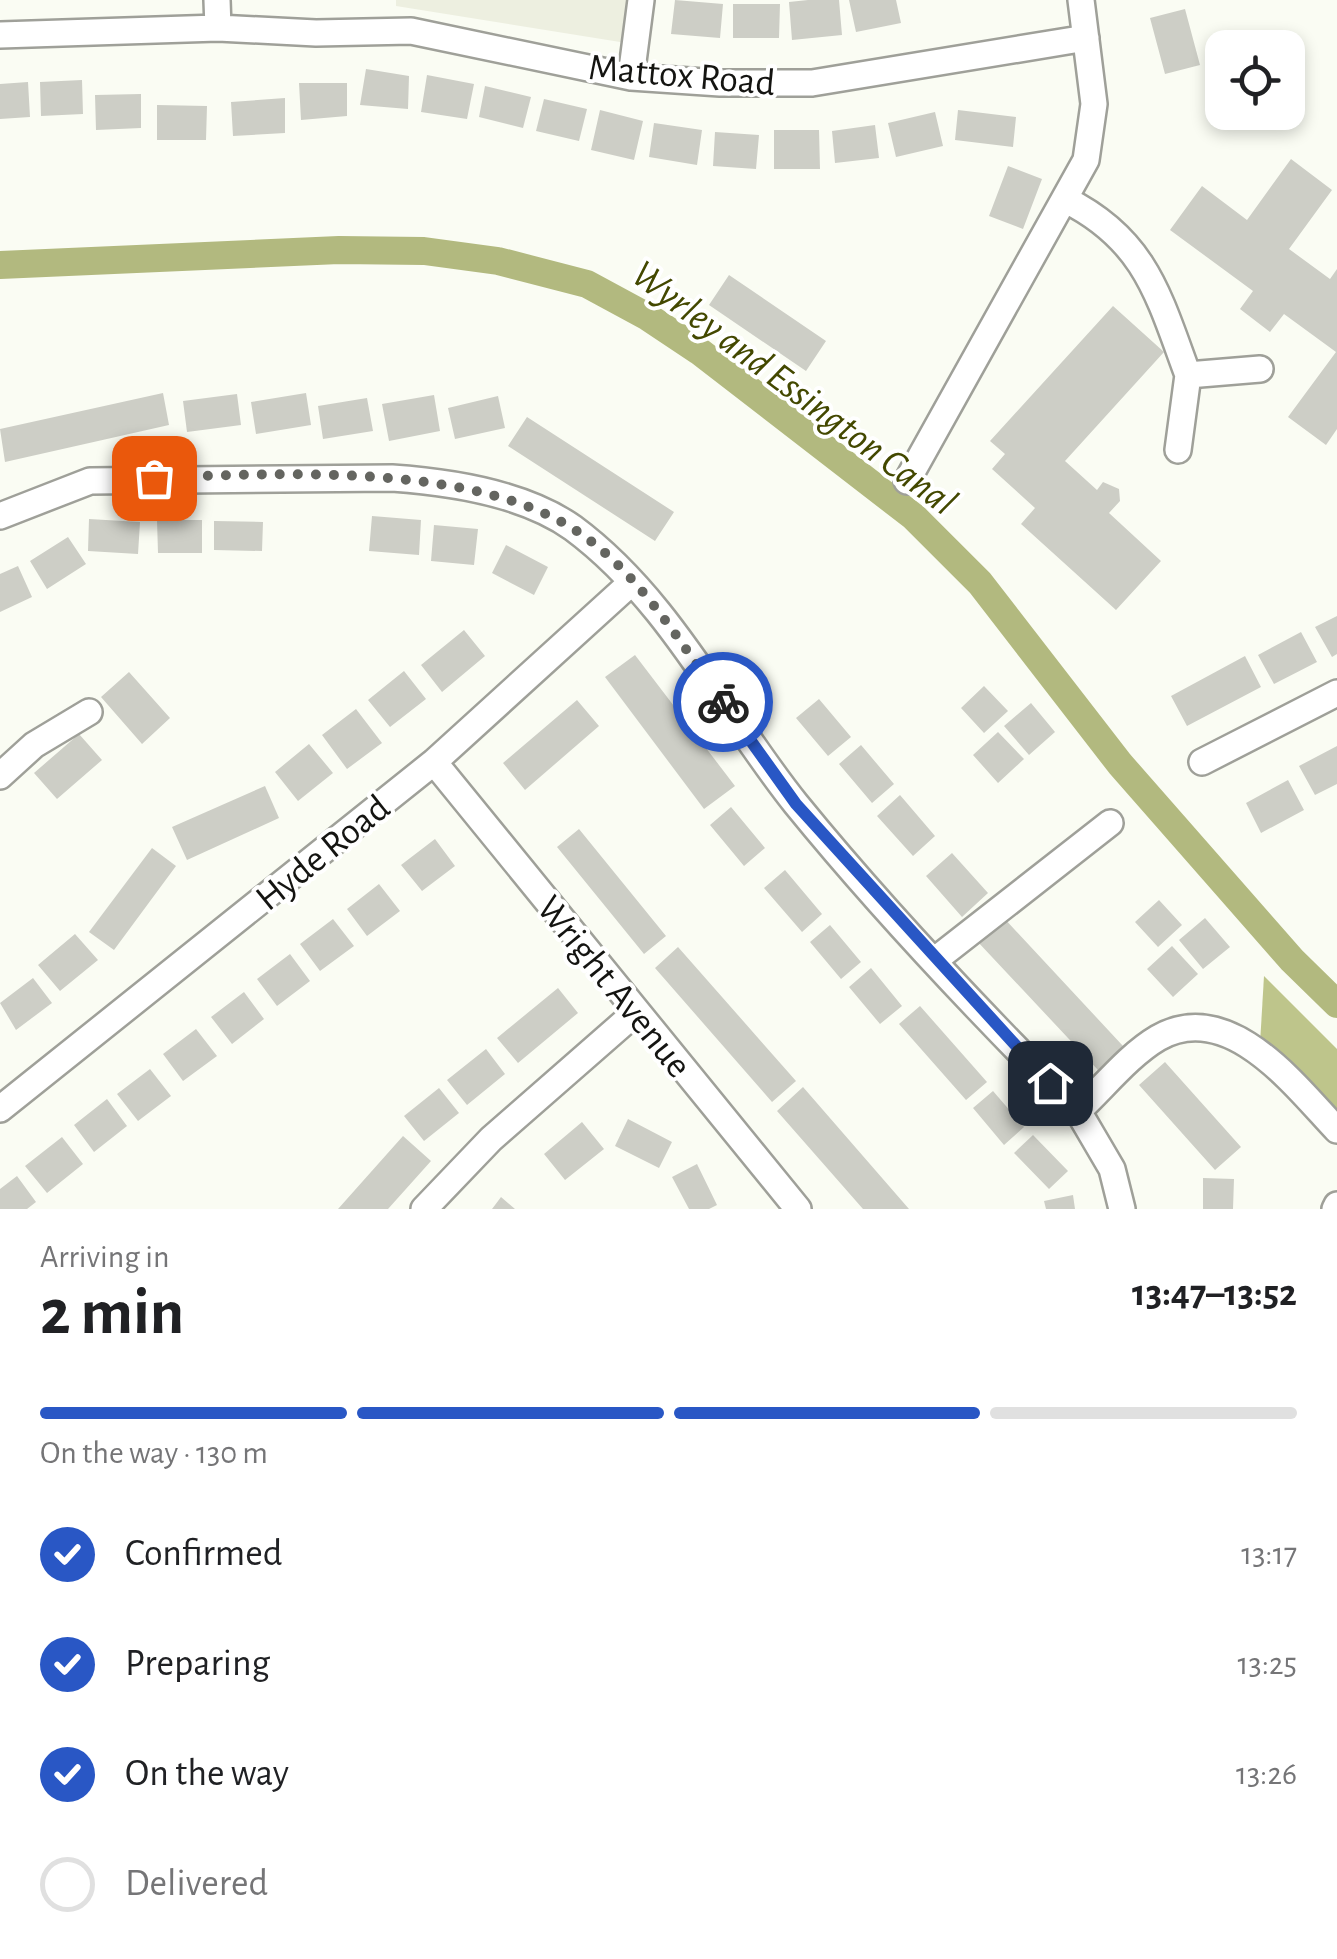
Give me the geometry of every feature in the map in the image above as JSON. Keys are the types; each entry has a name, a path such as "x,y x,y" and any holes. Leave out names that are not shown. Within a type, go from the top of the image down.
{"street":[{"path":"217,0 218,28"},
{"path":"631,77 641,0"},
{"path":"907,481 1086,160 1094,104 1081,0"},
{"name":"Mattox Road","path":"0,35 218,28 316,33 411,31 631,77 812,84 1086,38"},
{"path":"1066,200 1104,219 1152,278 1188,376 1178,450"},
{"path":"1188,376 1260,368"},
{"path":"0,516 90,481 186,477 439,482 524,505 568,525 632,582 796,804 1078,1112 1112,1168 1122,1209"},
{"name":"Hyde Road","path":"0,1109 434,762 632,582"},
{"path":"1202,762 1337,693"},
{"path":"0,776 34,745 89,712"},
{"name":"Wright Avenue","path":"434,762 798,1209"},
{"path":"935,960 1110,822"},
{"path":"424,1209 491,1139 635,1013"},
{"path":"1078,1112 1156,1039 1174,1032 1211,1032 1252,1046 1337,1130"}],"shaded area":[{"path":"396,0 653,0 645,46 396,6"}],"green space":[{"path":"1264,976 1337,1049 1337,1124 1260,1044"}],"building":[{"path":"675,0 723,4 720,38 671,34"},
{"path":"839,0 842,35 792,40 789,2"},
{"path":"849,0 896,0 901,23 856,32"},
{"path":"733,4 780,4 779,38 733,38"},
{"path":"1185,9 1200,65 1165,74 1150,18"},
{"path":"366,69 409,76 408,109 360,105"},
{"path":"427,75 474,84 467,119 421,112"},
{"path":"82,80 83,114 41,116 40,82"},
{"path":"28,82 30,117 0,119 0,84"},
{"path":"299,83 347,83 347,116 301,120"},
{"path":"485,86 531,97 523,128 479,117"},
{"path":"141,94 141,128 96,130 95,95"},
{"path":"285,98 285,133 233,136 231,102"},
{"path":"544,99 587,109 579,141 536,131"},
{"path":"157,105 207,106 206,140 157,140"},
{"path":"600,110 643,121 634,160 591,150"},
{"path":"958,110 1016,117 1013,147 955,140"},
{"path":"935,112 943,146 896,157 888,123"},
{"path":"654,123 702,130 697,165 649,157"},
{"path":"875,125 879,158 835,163 832,131"},
{"path":"774,130 819,130 820,169 774,169"},
{"path":"715,132 759,135 756,169 713,166"},
{"path":"1291,159 1332,190 1289,249 1330,279 1337,269 1337,429 1326,445 1288,417 1336,352 1284,314 1270,332 1240,309 1253,291 1170,230 1202,186 1247,220"},
{"path":"1008,166 1042,179 1023,229 989,216"},
{"path":"729,275 826,341 806,371 709,305"},
{"path":"1113,306 1164,352 1065,461 1097,490 1103,482 1119,489 1120,501 1109,513 1161,561 1116,610 1021,524 1035,508 992,469 1005,454 990,441"},
{"path":"163,393 169,425 5,462 0,429"},
{"path":"306,393 311,425 256,434 251,402"},
{"path":"237,394 241,425 187,432 183,401"},
{"path":"434,395 440,431 389,441 382,404"},
{"path":"498,396 505,428 455,439 448,408"},
{"path":"367,398 373,431 323,439 318,406"},
{"path":"527,417 674,512 655,541 508,446"},
{"path":"372,516 421,520 419,555 369,551"},
{"path":"89,519 140,522 138,554 88,551"},
{"path":"157,520 202,520 202,553 158,553"},
{"path":"214,521 263,522 262,551 214,550"},
{"path":"434,525 478,529 474,565 431,561"},
{"path":"68,537 86,564 47,589 30,561"},
{"path":"506,545 548,567 534,595 492,573"},
{"path":"18,566 32,597 0,612 0,574"},
{"path":"1337,616 1337,654 1332,657 1315,627"},
{"path":"464,630 485,656 442,692 421,665"},
{"path":"1301,632 1317,662 1274,684 1258,655"},
{"path":"635,655 735,786 704,809 605,677"},
{"path":"1245,656 1261,687 1187,726 1171,696"},
{"path":"404,671 426,699 390,727 368,700"},
{"path":"129,672 170,718 142,744 101,697"},
{"path":"984,686 1008,711 984,733 961,708"},
{"path":"819,699 851,737 828,756 796,718"},
{"path":"577,700 599,726 525,790 503,763"},
{"path":"1031,703 1055,732 1029,755 1004,726"},
{"path":"356,709 382,743 347,769 322,735"},
{"path":"998,732 1024,759 998,783 973,755"},
{"path":"79,734 102,760 57,799 34,773"},
{"path":"309,744 333,773 298,801 275,772"},
{"path":"861,745 894,784 872,803 839,764"},
{"path":"1337,746 1337,784 1315,795 1299,766"},
{"path":"1288,780 1304,810 1261,833 1246,803"},
{"path":"265,786 279,818 187,860 172,827"},
{"path":"900,795 935,836 913,856 877,816"},
{"path":"731,807 765,848 744,866 710,825"},
{"path":"579,829 666,936 644,954 557,847"},
{"path":"435,839 455,866 422,891 401,865"},
{"path":"152,848 176,866 114,950 89,932"},
{"path":"952,853 988,893 962,917 926,876"},
{"path":"785,870 822,914 802,932 764,888"},
{"path":"379,884 400,911 367,936 347,909"},
{"path":"1159,900 1182,925 1158,947 1135,922"},
{"path":"1003,917 1123,1046 1098,1070 977,941"},
{"path":"1205,918 1230,947 1203,969 1179,940"},
{"path":"333,919 354,946 320,971 300,944"},
{"path":"830,925 861,962 841,979 810,942"},
{"path":"75,934 98,960 60,991 38,965"},
{"path":"1172,946 1198,974 1173,997 1147,969"},
{"path":"678,947 796,1081 772,1102 655,968"},
{"path":"290,954 310,981 277,1006 257,979"},
{"path":"871,968 902,1006 880,1024 849,987"},
{"path":"33,978 52,1003 16,1030 0,1003"},
{"path":"558,988 578,1013 518,1063 497,1038"},
{"path":"244,992 264,1019 232,1044 211,1017"},
{"path":"920,1006 987,1082 966,1100 899,1024"},
{"path":"196,1029 217,1056 183,1081 163,1054"},
{"path":"486,1049 505,1074 467,1105 447,1080"},
{"path":"1165,1062 1241,1147 1215,1170 1139,1085"},
{"path":"150,1069 171,1096 138,1121 117,1094"},
{"path":"803,1087 909,1209 863,1209 777,1111"},
{"path":"439,1088 459,1113 424,1141 404,1116"},
{"path":"993,1091 1024,1127 1004,1145 973,1108"},
{"path":"107,1099 127,1126 94,1152 74,1125"},
{"path":"628,1119 672,1142 659,1168 615,1146"},
{"path":"582,1122 604,1149 565,1180 544,1154"},
{"path":"1033,1135 1068,1171 1049,1189 1014,1153"},
{"path":"403,1136 431,1161 388,1209 338,1209"},
{"path":"62,1137 83,1164 47,1193 25,1166"},
{"path":"697,1164 717,1205 709,1209 689,1209 672,1177"},
{"path":"17,1176 36,1202 27,1209 0,1209 0,1189"},
{"path":"1203,1178 1234,1179 1233,1209 1203,1209"},
{"path":"1073,1195 1075,1209 1046,1209 1044,1201"},
{"path":"501,1197 515,1209 492,1209"}],"waterway":[{"name":"Wyrley and Essington Canal","path":"0,265 339,250 424,251 498,261 587,284 648,317 699,351 914,517 980,583 1120,764 1292,960 1337,1004"}],"way so far":[{"path":"154,478 392,478 439,482 524,505 568,525 601,550 663,620 723,702"}],"route":[{"path":"723,702 796,804 1050,1083"}]}
